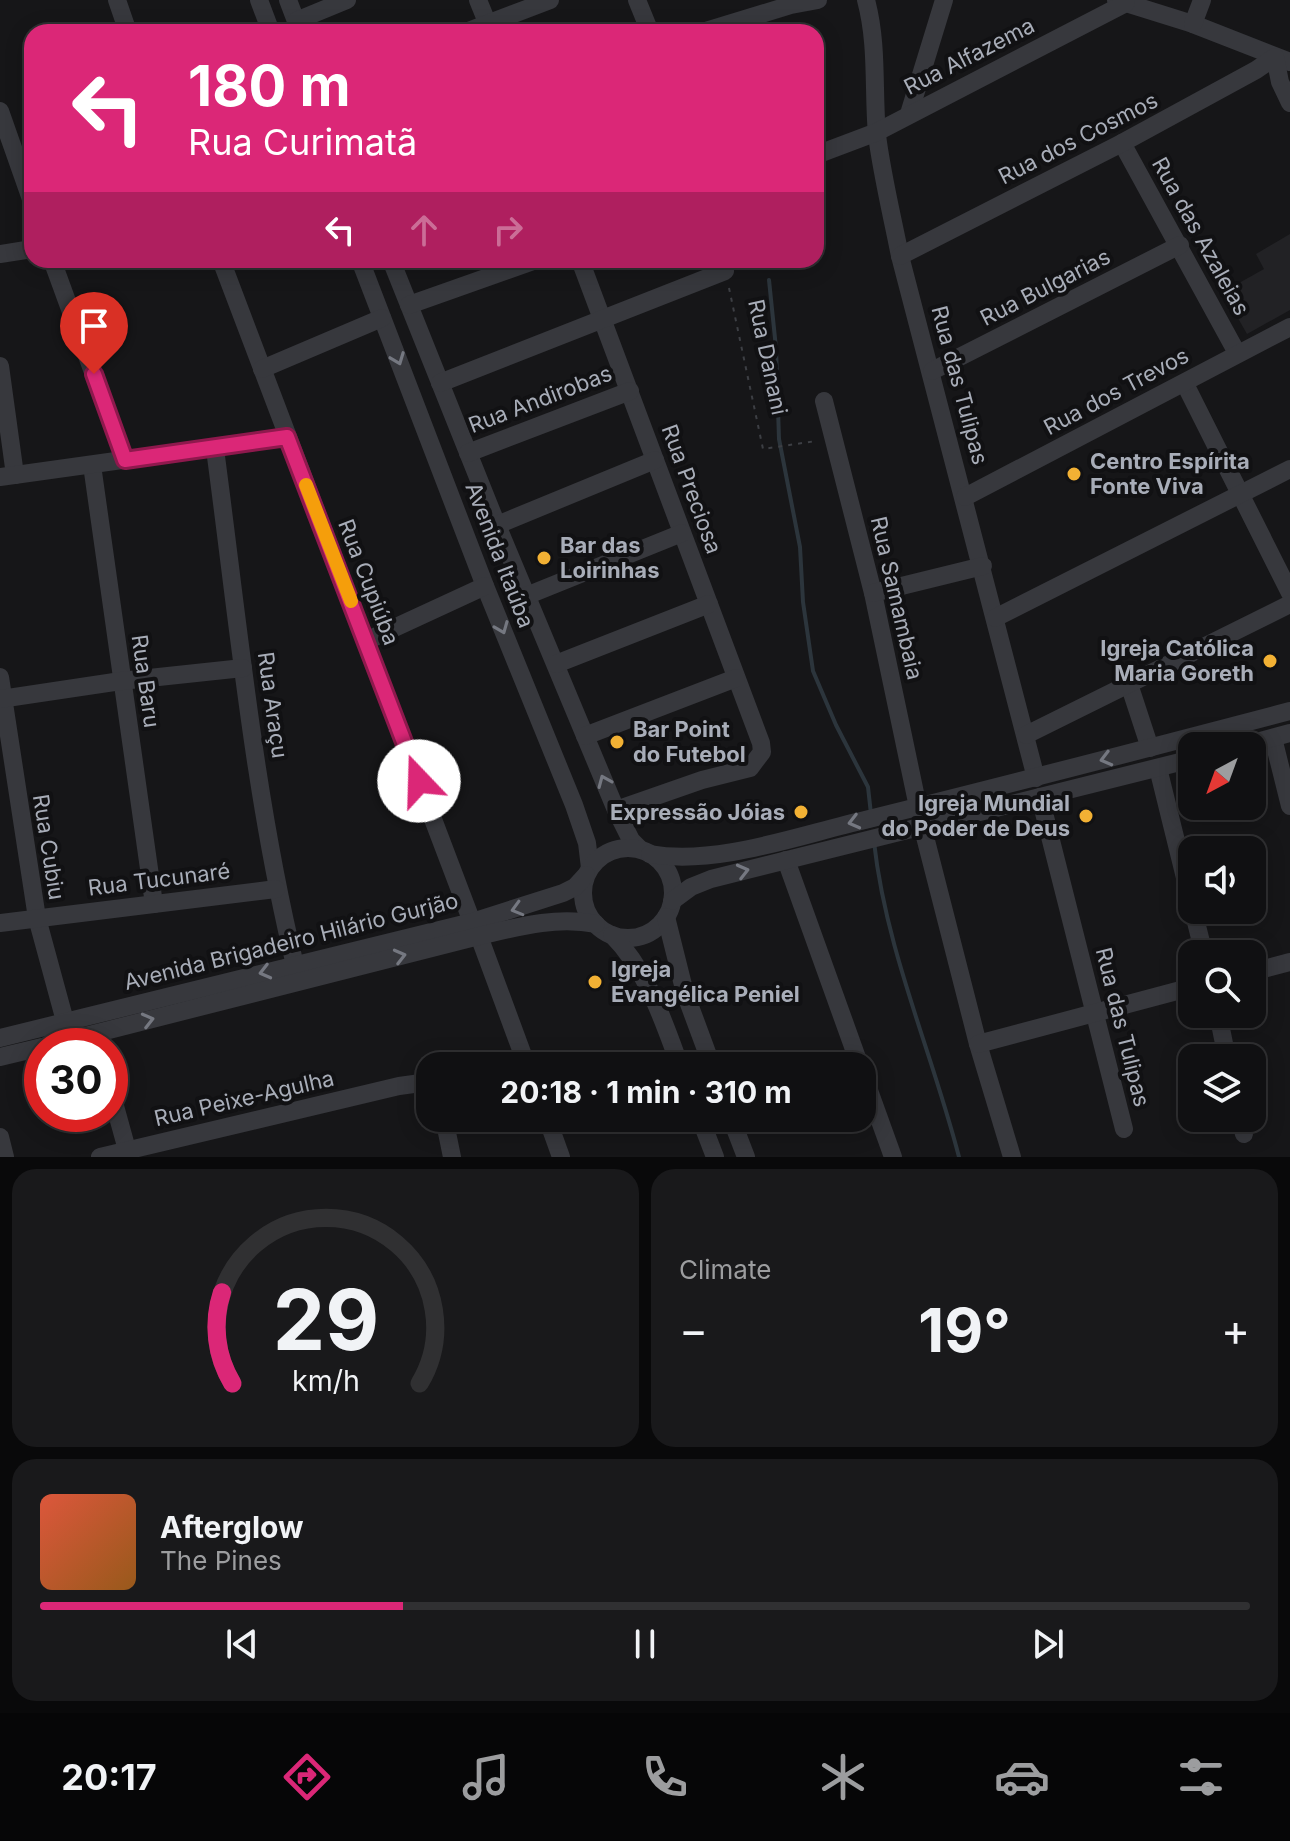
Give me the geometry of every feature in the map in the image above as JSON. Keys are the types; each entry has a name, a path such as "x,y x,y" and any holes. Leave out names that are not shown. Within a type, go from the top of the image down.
{"street":[{"path":"117,0 125,24"},
{"path":"259,0 268,24"},
{"path":"288,0 297,24"},
{"path":"302,24 347,0"},
{"path":"478,0 489,24"},
{"path":"497,24 550,0"},
{"path":"637,0 647,24"},
{"path":"731,24 818,0"},
{"name":"Rua das Tulipas","path":"866,0 873,25 877,132 900,256 1036,778"},
{"path":"909,114 944,0"},
{"path":"1193,24 1202,0"},
{"path":"1121,2 1193,24 1282,60 1280,82 1290,103"},
{"name":"Rua Alfazema","path":"824,152 877,132 1121,2"},
{"name":"Rua dos Cosmos","path":"900,256 1122,143 1256,70 1282,60"},
{"path":"0,111 4,133 24,182"},
{"name":"Rua das Azaleias","path":"1122,143 1237,353"},
{"name":"Rua Bulgarias","path":"932,371 1180,245"},
{"path":"0,254 24,250"},
{"path":"55,268 125,460"},
{"name":"Rua Cupiúba","path":"224,268 522,1052"},
{"name":"Avenida Itaúba","path":"363,268 485,586 574,805 587,843 588,872"},
{"name":"Avenida Itaúba","path":"394,268 616,810 631,840 645,851"},
{"path":"409,305 513,268"},
{"name":"Rua Preciosa","path":"583,268 759,736 762,752 750,768 702,780 616,810"},
{"path":"440,383 725,271"},
{"path":"262,369 382,318"},
{"name":"Rua dos Trevos","path":"965,497 1290,327"},
{"path":"0,366 8,476 287,437"},
{"path":"1185,384 1290,593"},
{"name":"Rua Andirobas","path":"468,453 630,391"},
{"name":"Rua Samambaia","path":"824,401 873,593 920,816 978,1044 1012,1157"},
{"name":"Rua Araçu","path":"215,449 276,889 295,965"},
{"path":"497,525 655,460"},
{"name":"Rua Baru","path":"92,465 154,904"},
{"path":"995,618 1290,469"},
{"path":"526,596 682,533"},
{"path":"873,593 983,566"},
{"path":"366,641 485,586"},
{"path":"556,664 709,604"},
{"path":"1026,735 1290,604"},
{"path":"2,699 121,681 243,668"},
{"name":"Rua Cubiu","path":"0,677 37,918 65,1021"},
{"path":"585,736 736,678"},
{"path":"1129,684 1150,748"},
{"path":"612,935 627,938 656,928 669,909 691,887 711,879 786,860 1036,778 1290,711"},
{"path":"1281,736 1290,806"},
{"path":"674,1052 635,961 612,935 596,924 585,906 583,885 599,858 625,848 674,858 710,856 920,816 1040,797 1178,763"},
{"path":"1158,768 1178,850"},
{"name":"Rua das Tulipas","path":"1040,797 1124,1129"},
{"path":"645,851 659,860 671,879 669,909 685,993 707,1052"},
{"path":"786,860 855,1052"},
{"name":"Avenida Brigadeiro Hilário Gurjão","path":"128,1031 475,929 575,887 588,872"},
{"name":"Rua Tucunaré","path":"0,923 276,889"},
{"name":"Avenida Brigadeiro Hilário Gurjão","path":"0,1038 295,965 475,929 540,922 596,924"},
{"path":"1266,968 1290,962"},
{"path":"978,1044 1178,991"},
{"name":"Avenida Brigadeiro Hilário Gurjão","path":"0,1057 24,1051"},
{"name":"Rua Peixe-Agulha","path":"100,1157 128,1153 416,1084"},
{"path":"876,1110 893,1157"},
{"path":"122,1132 128,1153"},
{"path":"447,1132 452,1157"},
{"path":"552,1132 561,1157"},
{"path":"705,1132 715,1157"},
{"path":"736,1132 746,1157"},
{"path":"0,1137 5,1157"}],"path":[{"name":"Rua Danani","path":"725,271 763,449 833,438"}],"shaded area":[{"path":"1290,234 1290,310 1247,334 1223,292 1264,269 1256,254"}],"waterway":[{"path":"769,280 776,348 779,439 800,547 803,602 813,671 868,787 871,814"},
{"path":"874,842 880,883 899,962 959,1157"}],"slow traffic":[{"path":"306,485 351,601"}],"place":[{"name":"Centro Espírita Fonte Viva","path":"1074,474"},
{"name":"Bar das Loirinhas","path":"544,558"},
{"name":"Igreja Católica Maria Goreth","path":"1270,661"},
{"name":"Bar Point do Futebol","path":"617,742"},
{"name":"Expressão Jóias","path":"801,812"},
{"name":"Igreja Mundial do Poder de Deus","path":"1086,816"},
{"name":"Igreja Evangélica Peniel","path":"595,982"}],"route":[{"path":"94,374 125,460 287,437 419,781"}]}
